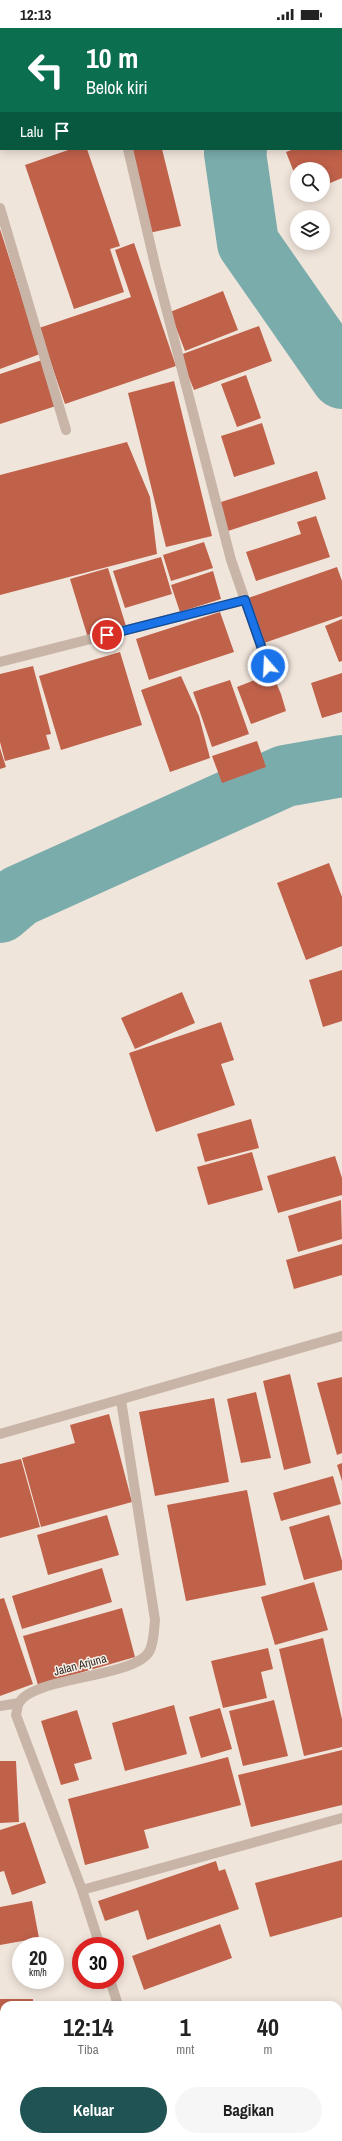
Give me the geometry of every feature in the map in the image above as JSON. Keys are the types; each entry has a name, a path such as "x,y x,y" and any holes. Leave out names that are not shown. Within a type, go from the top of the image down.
{"street":[{"path":"128,150 186,386 232,560 268,666"},
{"path":"0,208 66,430"},
{"path":"0,662 245,600"},
{"path":"0,1434 342,1336"},
{"name":"Jalan Arjuna","path":"19,1703 26,1696 43,1688 136,1664 150,1651 155,1620 122,1400"},
{"path":"0,1706 19,1703 16,1715 82,1890 97,1937"},
{"path":"82,1890 342,1818"},
{"path":"113,1989 117,2001"}],"building":[{"path":"68,150 87,150 120,246 110,249 124,292 74,309 25,165"},
{"path":"130,150 162,150 181,226 149,233"},
{"path":"291,150 342,150 342,178 330,183 330,162 290,162 286,152"},
{"path":"0,229 40,354 0,369"},
{"path":"134,243 176,366 65,404 39,328 131,297 115,250"},
{"path":"223,291 238,330 185,351 170,312"},
{"path":"259,326 272,361 194,390 180,355"},
{"path":"42,360 56,406 0,424 0,374"},
{"path":"246,375 261,418 237,427 221,384"},
{"path":"174,381 212,536 166,547 128,393"},
{"path":"262,423 275,464 234,477 221,436"},
{"path":"127,442 150,497 157,554 0,595 0,475"},
{"path":"317,471 326,499 228,531 218,503"},
{"path":"316,516 330,557 256,581 246,552 301,534 297,522"},
{"path":"204,542 213,568 171,581 163,555"},
{"path":"161,557 172,594 125,608 113,571"},
{"path":"337,567 342,581 342,616 264,643 248,598"},
{"path":"108,568 126,626 88,638 70,579"},
{"path":"213,571 221,599 180,612 171,585"},
{"path":"220,612 234,652 149,680 136,639"},
{"path":"342,619 342,661 339,662 325,626"},
{"path":"120,652 142,725 61,750 39,676"},
{"path":"33,666 51,734 46,735 50,749 5,761 0,742 0,674"},
{"path":"272,673 286,711 251,724 237,687"},
{"path":"342,673 342,712 322,718 311,683"},
{"path":"181,676 199,716 210,758 170,772 141,690"},
{"path":"230,680 249,734 212,747 193,692"},
{"path":"257,741 266,767 222,783 212,756"},
{"path":"0,748 6,767 0,769"},
{"path":"329,863 342,897 342,946 306,960 277,883"},
{"path":"342,970 342,1021 323,1027 309,980"},
{"path":"182,992 195,1023 135,1049 121,1018"},
{"path":"221,1022 234,1060 221,1064 235,1105 156,1132 129,1053"},
{"path":"251,1119 259,1148 205,1162 197,1134"},
{"path":"252,1152 263,1190 208,1205 197,1167"},
{"path":"335,1156 342,1178 342,1195 278,1213 267,1176"},
{"path":"341,1200 342,1239 298,1252 288,1216"},
{"path":"342,1244 342,1275 294,1289 286,1260"},
{"path":"290,1374 311,1463 284,1470 263,1381"},
{"path":"342,1377 342,1453 337,1455 317,1383"},
{"path":"256,1392 271,1458 241,1463 227,1399"},
{"path":"214,1398 229,1482 155,1496 139,1412"},
{"path":"109,1414 132,1502 41,1527 22,1458 75,1443 70,1425"},
{"path":"21,1459 40,1527 0,1538 0,1464"},
{"path":"342,1463 342,1481 337,1465"},
{"path":"333,1476 341,1504 281,1521 273,1493"},
{"path":"247,1490 266,1585 186,1601 167,1505"},
{"path":"107,1515 119,1555 48,1575 37,1535"},
{"path":"329,1515 342,1561 342,1570 304,1580 289,1527"},
{"path":"102,1568 112,1602 22,1629 12,1596"},
{"path":"314,1582 328,1630 275,1645 261,1597"},
{"path":"4,1598 33,1684 0,1696 0,1599"},
{"path":"122,1608 135,1657 38,1685 23,1636"},
{"path":"323,1638 342,1719 342,1747 304,1756 279,1649"},
{"path":"268,1648 273,1669 261,1672 267,1698 223,1708 211,1661"},
{"path":"274,1700 288,1756 243,1766 229,1711"},
{"path":"174,1705 187,1754 125,1771 112,1723"},
{"path":"220,1708 232,1749 201,1758 189,1717"},
{"path":"77,1710 92,1759 74,1764 79,1780 61,1785 41,1721"},
{"path":"342,1750 342,1805 251,1827 238,1775"},
{"path":"228,1757 241,1805 144,1830 149,1848 85,1865 68,1799"},
{"path":"0,1761 16,1761 19,1822 0,1823"},
{"path":"25,1822 46,1883 12,1895 4,1871 0,1872 0,1830"},
{"path":"342,1860 342,1917 270,1937 255,1883"},
{"path":"216,1861 219,1871 225,1869 239,1909 147,1940 138,1910 105,1921 98,1901"},
{"path":"32,1901 39,1937 12,1937 12,1943 0,1945 0,1907"},
{"path":"220,1924 232,1958 144,1990 132,1956"},
{"path":"0,1999 33,1999 33,2001 0,2001"}],"waterway":[{"path":"236,150 248,243 342,378"},
{"path":"0,912 19,896 285,776 342,766"}],"route":[{"path":"107,635 245,600 268,666"}]}
